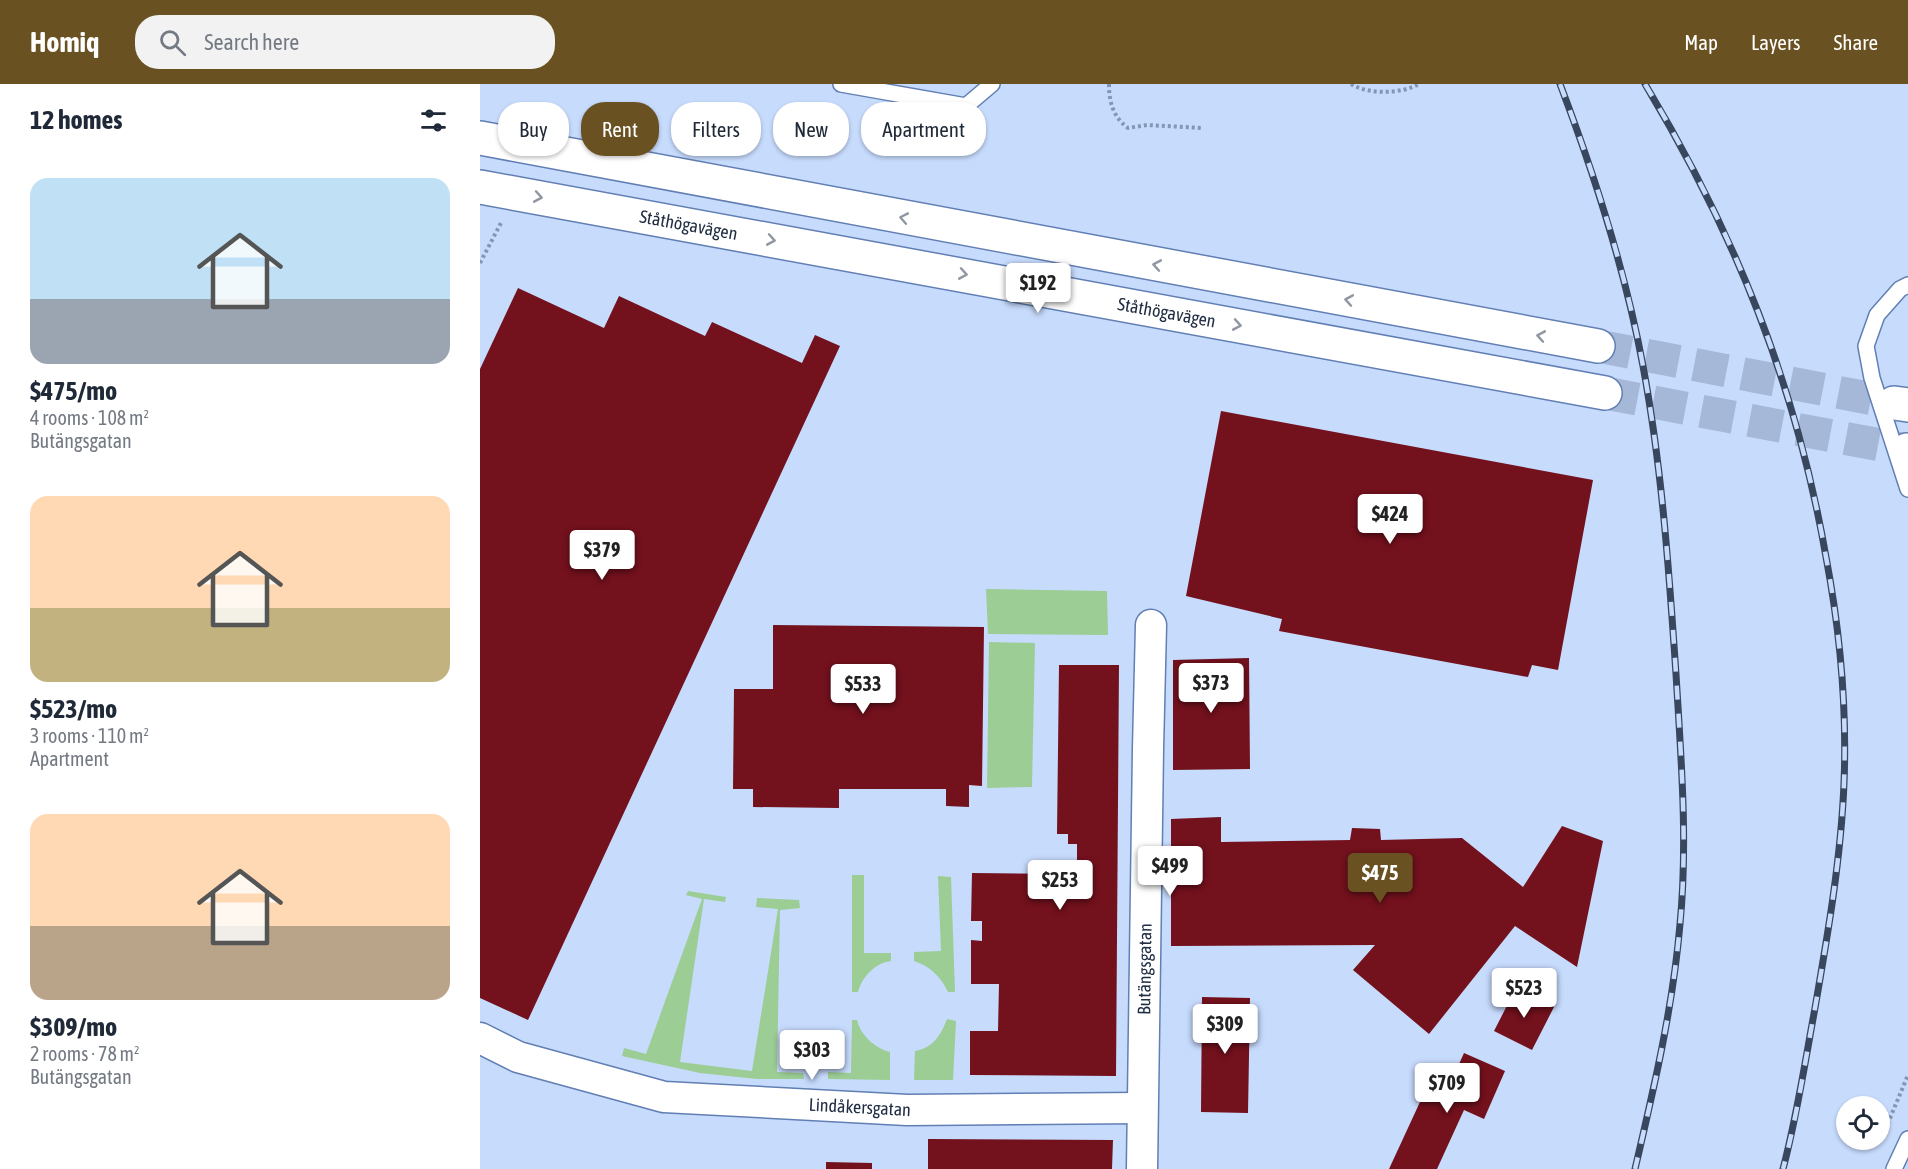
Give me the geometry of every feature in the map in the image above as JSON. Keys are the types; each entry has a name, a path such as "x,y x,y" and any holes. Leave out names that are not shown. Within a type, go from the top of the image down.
{"main road":[{"path":"480,138 1598,346"},
{"name":"Ståthögavägen","path":"480,187 1605,393"}],"street":[{"name":"Butängsgatan","path":"1142,1169 1151,625"},
{"name":"Lindåkersgatan","path":"480,1038 518,1057 664,1097 899,1110 1142,1108"}],"lane":[{"path":"841,84 966,106 992,84"},
{"path":"1908,285 1900,289 1877,315 1866,346 1872,378 1908,489"},
{"path":"1894,1169 1908,1139"}],"path":[{"path":"1109,84 1109,98 1118,120 1128,128 1147,125 1203,128"},
{"path":"1351,84 1359,89 1404,91 1419,84"},
{"path":"480,263 506,216"},
{"path":"1890,1119 1908,1075"}],"green space":[{"path":"986,589 1107,591 1108,635 988,634"},
{"path":"989,642 1035,643 1032,787 987,788"},
{"path":"852,875 864,875 864,953 891,953 891,961 885,962 870,972 858,992 852,992"},
{"path":"938,876 951,877 955,992 948,992 934,973 914,961 914,952 941,951"},
{"path":"688,891 726,897 725,902 704,899 680,1062 752,1071 778,909 756,907 757,898 799,900 800,908 780,910 777,1072 803,1073 804,1079 757,1079 700,1073 622,1056 624,1048 646,1054 702,899 686,895"},
{"path":"947,1019 956,1021 953,1080 914,1080 915,1051 927,1047 936,1040"},
{"path":"852,1020 857,1020 869,1040 879,1048 890,1052 890,1080 828,1079 828,1072 851,1073"}],"building":[{"path":"518,288 604,328 619,296 705,336 712,322 802,363 815,335 840,346 528,1020 480,998 480,369"},
{"path":"1221,411 1593,480 1558,670 1532,665 1528,677 1279,631 1282,619 1186,596"},
{"path":"773,625 984,627 982,786 969,785 969,807 946,806 946,789 839,789 839,808 753,807 753,789 733,789 734,689 773,689"},
{"path":"1249,658 1250,769 1173,770 1173,660"},
{"path":"1059,665 1119,665 1116,1076 970,1075 970,1031 998,1031 999,984 971,984 971,940 982,941 982,921 971,921 972,873 1077,874 1077,844 1068,844 1068,834 1057,834"},
{"path":"1221,817 1221,842 1350,840 1352,828 1380,829 1381,840 1462,838 1523,887 1562,826 1603,841 1577,967 1515,926 1429,1034 1353,970 1375,945 1171,946 1171,819"},
{"path":"1516,988 1554,1007 1532,1050 1494,1031"},
{"path":"1202,997 1250,998 1248,1113 1201,1112"},
{"path":"1464,1053 1505,1071 1484,1119 1464,1110 1437,1169 1389,1169 1426,1089 1444,1097"},
{"path":"928,1139 1113,1140 1112,1169 928,1169"},
{"path":"826,1162 872,1163 872,1169 826,1169"}],"tunnel":[{"path":"1598,346 1894,403"},
{"path":"1605,393 1907,450"}],"railway":[{"path":"1560,84 1608,223 1636,330 1650,404 1660,481 1673,635 1683,799 1682,893 1677,955 1668,1017 1635,1169"},
{"path":"1645,84 1707,197 1758,312 1798,431 1813,493 1835,613 1841,670 1845,755 1840,839 1815,1008 1797,1109 1783,1169"}]}
